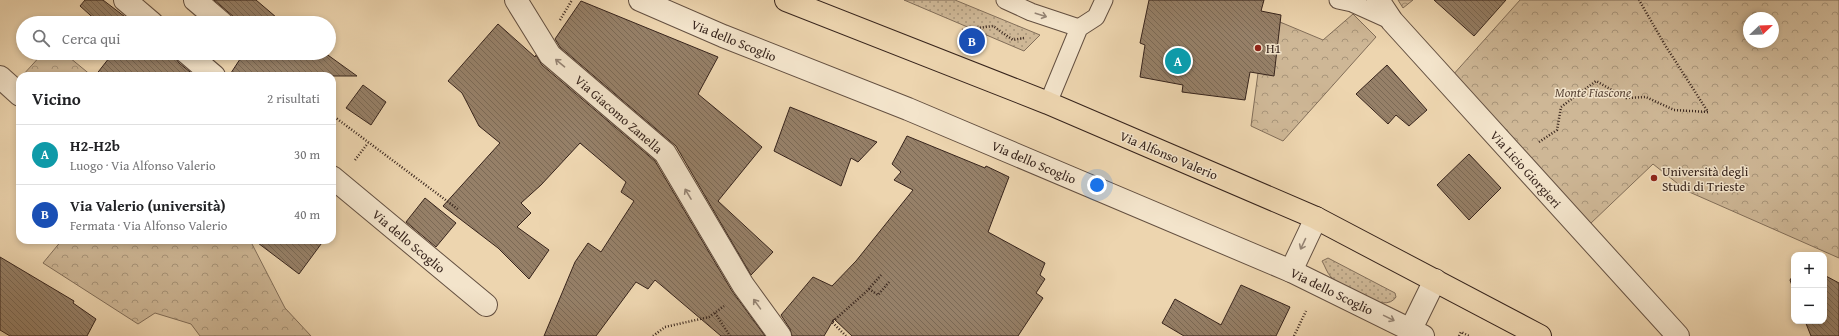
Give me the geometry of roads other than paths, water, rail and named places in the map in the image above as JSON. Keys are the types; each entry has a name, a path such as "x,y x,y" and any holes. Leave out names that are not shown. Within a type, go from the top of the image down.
{"main road":[{"name":"Via Alfonso Valerio","path":"786,0 1048,103 1316,218 1540,336"}],"street":[{"path":"125,0 144,16"},
{"path":"195,0 214,16"},
{"name":"Via Giacomo Zanella","path":"516,0 550,55 665,153 743,285 780,336"},
{"name":"Via dello Scoglio","path":"640,0 724,36 908,109 1291,271 1417,333"},
{"name":"Via Licio Giorgieri","path":"1378,0 1392,21 1678,336"},
{"path":"195,60 209,72"},
{"path":"0,77 16,91"},
{"name":"Via dello Scoglio","path":"336,180 486,305"},
{"path":"1291,271 1316,218"},
{"path":"1417,333 1435,280"}],"lane":[{"path":"1005,0 1031,12 1079,28"},
{"path":"1048,103 1079,28 1096,17 1104,0"},
{"path":"1338,0 1352,3 1392,21"}],"place":[{"name":"Via Valerio (università)","path":"972,41"},
{"name":"H1","path":"1258,48"},
{"name":"H2-H2b","path":"1178,61"},
{"name":"Università degli Studi di Trieste","path":"1654,178"}],"park label":[{"name":"Monte Fiascone","path":"1593,92"}]}
